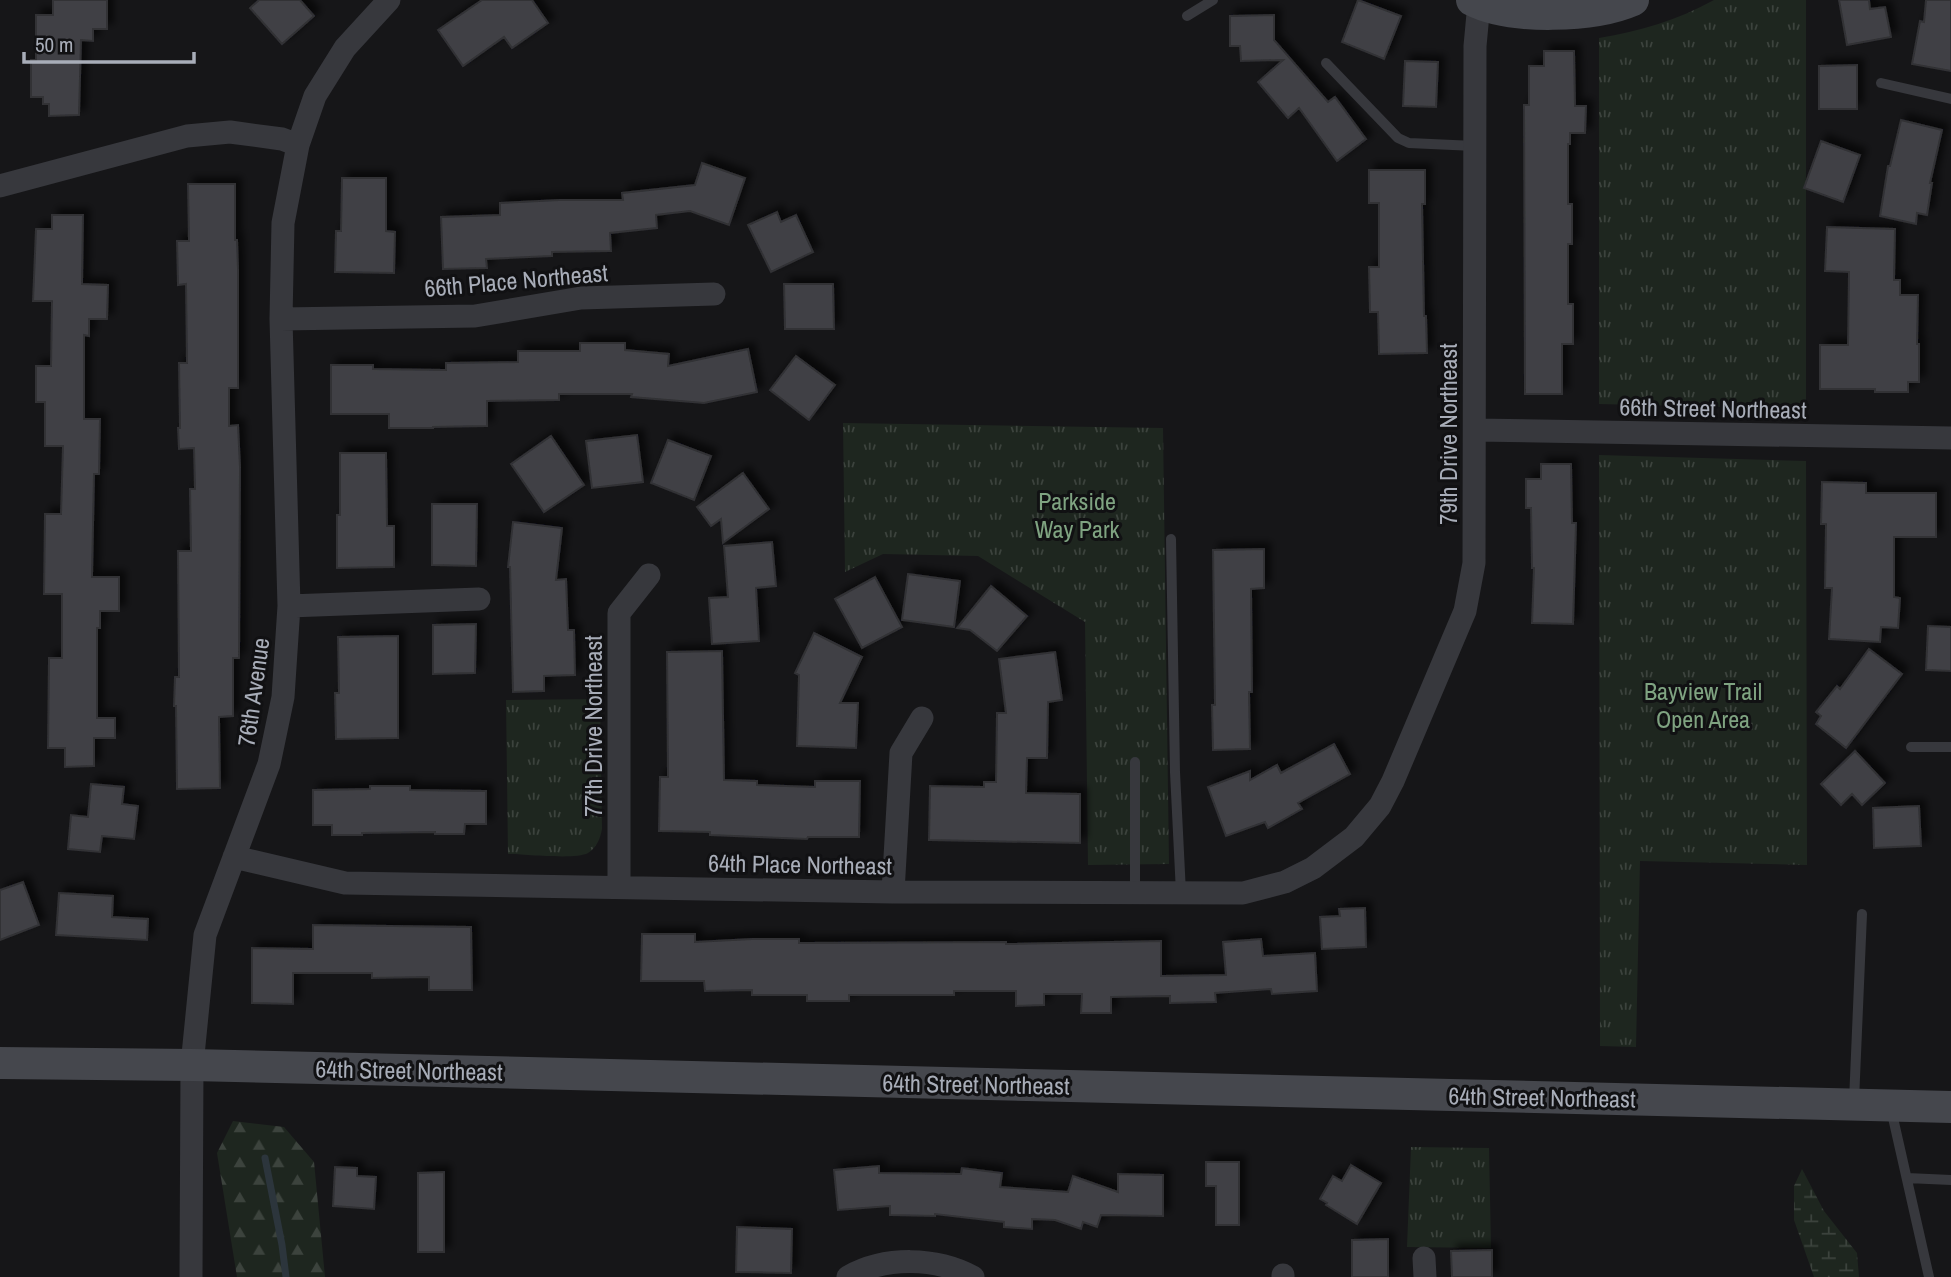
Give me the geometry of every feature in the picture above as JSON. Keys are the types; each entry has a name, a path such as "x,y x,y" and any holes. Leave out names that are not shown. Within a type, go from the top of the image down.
{"main road":[{"path":"1475,2 1521,12 1558,15 1622,5 1633,0"},
{"name":"64th Street Northeast","path":"0,1063 192,1065 1951,1107"}],"street":[{"name":"76th Avenue","path":"191,1277 192,1065 205,935 269,764 283,697 289,606 281,319 283,223 298,145 315,96 345,48 389,0"},
{"name":"79th Drive Northeast","path":"1354,837 1380,806 1393,781 1465,611 1474,563 1475,2"},
{"path":"0,186 187,136 230,132 282,139 298,145"},
{"name":"66th Place Northeast","path":"281,319 475,316 581,298 714,294"},
{"name":"66th Street Northeast","path":"1475,430 1951,438"},
{"name":"77th Drive Northeast","path":"619,887 619,613 649,575"},
{"path":"289,606 479,599"},
{"path":"892,892 901,754 922,718"},
{"name":"64th Place Northeast","path":"234,857 345,883 892,892 1243,893 1284,882 1313,868 1354,837"},
{"path":"848,1277 891,1262 925,1262 958,1269 973,1277"}],"lane":[{"path":"1187,16 1213,0"},
{"path":"1326,63 1398,138 1409,143 1475,146"},
{"path":"1881,83 1951,99"},
{"path":"1171,539 1175,772 1181,893"},
{"path":"1911,747 1951,747"},
{"path":"1135,762 1135,893"},
{"path":"1854,1104 1862,914"},
{"path":"1890,1105 1929,1277"},
{"path":"1906,1178 1951,1180"}],"green space":[{"path":"1714,0 1806,0 1806,409 1599,404 1599,38 1658,24"},
{"name":"Parkside Way Park","path":"843,423 1163,428 1169,864 1088,865 1085,622 978,556 883,554 845,572"},
{"name":"Bayview Trail Open Area","path":"1599,455 1806,461 1807,865 1640,861 1636,1047 1600,1046"},
{"path":"600,699 602,829 598,842 591,851 582,855 508,854 506,700"},
{"path":"233,1121 284,1127 314,1162 325,1277 237,1277 217,1153"},
{"path":"1411,1147 1489,1148 1491,1248 1407,1247"},
{"path":"1802,1169 1824,1211 1857,1253 1859,1277 1814,1277 1794,1220 1794,1186"}],"building":[{"path":"53,0 107,0 107,29 93,29 93,41 81,40 79,115 49,116 49,104 43,104 43,97 31,97 31,60 36,60 36,15 53,15"},
{"path":"259,0 300,0 314,16 282,44 250,8"},
{"path":"482,0 532,0 548,23 512,48 504,37 463,66 438,30"},
{"path":"1358,0 1401,16 1384,59 1342,42"},
{"path":"1839,0 1869,0 1870,9 1885,7 1891,37 1847,45"},
{"path":"1926,0 1951,0 1951,71 1912,64 1920,21 1924,22"},
{"path":"1274,15 1274,40 1328,102 1335,97 1366,139 1337,161 1299,108 1288,118 1258,82 1283,60 1241,61 1240,46 1230,46 1230,16"},
{"path":"1544,51 1574,51 1575,106 1586,106 1585,133 1570,133 1568,144 1568,204 1572,204 1572,244 1568,244 1568,304 1573,304 1573,344 1562,344 1562,394 1525,394 1524,105 1529,105 1529,66 1544,66"},
{"path":"1405,61 1438,62 1436,107 1403,106"},
{"path":"1857,65 1857,109 1819,109 1819,66"},
{"path":"1901,120 1942,130 1930,183 1927,215 1917,213 1916,224 1880,216 1888,166"},
{"path":"1821,141 1860,155 1843,202 1804,188"},
{"path":"702,163 745,178 729,225 690,211 656,215 657,228 610,233 611,251 552,252 552,256 486,259 487,268 443,269 441,217 500,215 500,203 623,200 622,193 695,185"},
{"path":"1369,170 1425,170 1425,204 1422,204 1427,353 1379,354 1378,312 1370,312 1369,267 1379,267 1379,203 1369,203"},
{"path":"342,178 386,178 386,231 395,232 394,273 335,272 336,231 341,231"},
{"path":"188,184 235,184 238,388 229,388 229,426 238,425 240,467 239,658 233,658 233,716 219,717 220,788 177,789 174,706 175,677 179,677 178,551 191,551 190,489 195,489 194,448 179,449 178,428 179,363 187,363 186,284 178,285 177,241 189,241"},
{"path":"777,212 781,222 796,215 813,252 771,272 748,225"},
{"path":"52,215 83,215 82,284 108,285 107,319 89,319 89,336 84,335 84,419 100,419 99,474 94,474 92,577 119,577 119,611 100,611 100,628 97,628 97,718 115,718 115,738 94,738 94,766 65,767 65,748 48,748 49,658 62,658 62,594 44,594 45,514 61,514 63,446 45,446 45,402 36,402 36,366 51,366 52,301 33,301 36,229 52,229"},
{"path":"1827,227 1895,229 1894,280 1900,280 1900,295 1918,295 1919,382 1908,382 1908,392 1820,389 1820,345 1848,345 1849,272 1825,271"},
{"path":"784,284 833,284 834,329 785,329"},
{"path":"580,343 625,343 625,350 669,354 668,366 748,349 757,392 704,403 631,397 632,394 559,394 559,400 487,401 487,426 389,428 389,414 331,414 331,365 373,365 373,369 446,370 446,363 518,362 518,351 580,351"},
{"path":"796,356 835,385 809,420 770,390"},
{"path":"637,435 643,482 592,488 586,441"},
{"path":"551,436 584,485 544,512 511,464"},
{"path":"668,440 711,456 694,500 651,483"},
{"path":"340,453 386,453 387,526 394,526 394,567 337,568"},
{"path":"1541,464 1571,464 1572,523 1576,523 1573,624 1532,623 1534,568 1531,508 1526,508 1526,479 1541,479"},
{"path":"743,473 769,509 723,543 721,519 711,526 697,507"},
{"path":"1822,482 1866,483 1866,493 1936,493 1936,537 1894,537 1894,597 1900,598 1898,628 1881,627 1880,642 1829,639 1832,588 1825,588 1826,524 1821,524"},
{"path":"432,504 477,504 476,566 432,565"},
{"path":"513,522 562,528 556,580 566,579 568,630 574,630 575,675 544,676 544,691 513,692 508,567"},
{"path":"772,542 776,586 756,588 759,641 712,644 709,598 728,597 724,546"},
{"path":"1264,549 1264,588 1251,589 1250,749 1213,750 1213,550"},
{"path":"908,574 960,581 954,627 902,620"},
{"path":"875,577 902,627 862,648 835,599"},
{"path":"991,586 1027,616 997,651 970,630 957,628"},
{"path":"476,624 475,673 433,674 433,625"},
{"path":"1928,626 1951,627 1951,671 1926,670"},
{"path":"814,633 862,657 840,703 858,703 856,748 797,746 799,675 795,673"},
{"path":"398,636 398,738 336,739 338,637"},
{"path":"1869,649 1902,674 1846,748 1816,724 1821,716 1816,712 1837,686 1840,689"},
{"path":"722,651 724,780 757,781 757,785 815,787 815,781 860,781 859,837 807,839 659,831 660,777 668,777 667,652"},
{"path":"1055,652 1062,700 1048,702 1047,758 1027,758 1026,793 1080,794 1080,843 929,840 930,786 984,787 984,782 996,782 997,713 1006,713 999,659"},
{"path":"1334,744 1350,774 1298,803 1302,809 1268,828 1265,822 1226,836 1208,787 1250,771 1250,780 1277,765 1281,773"},
{"path":"1855,751 1885,783 1862,805 1852,794 1841,805 1821,784"},
{"path":"91,784 124,787 122,804 138,806 134,839 102,836 100,852 68,849 71,815 88,817"},
{"path":"370,786 410,786 410,790 486,791 486,824 465,824 464,834 435,832 362,835 332,835 332,825 313,825 313,790 370,789"},
{"path":"1919,806 1921,846 1874,848 1873,808"},
{"path":"23,882 39,925 0,940 0,890"},
{"path":"59,893 113,896 112,917 148,919 147,940 56,935"},
{"path":"1365,908 1366,947 1322,949 1320,917 1340,916 1339,909"},
{"path":"313,925 471,927 472,990 429,990 429,977 372,978 372,973 293,973 293,1004 252,1003 252,948 313,949"},
{"path":"642,934 695,934 695,942 752,939 799,939 799,943 1006,944 1161,941 1161,976 1226,975 1223,942 1261,939 1263,956 1315,953 1317,991 1272,994 1271,989 1215,993 1216,1002 1170,1003 1170,996 1111,997 1111,1013 1081,1013 1082,994 1044,994 1044,1005 1016,1006 1016,991 954,991 954,995 849,995 849,1001 807,1001 807,995 752,995 752,990 705,991 704,981 641,981"},
{"path":"1206,1162 1239,1162 1239,1225 1216,1225 1216,1186 1206,1186"},
{"path":"1351,1165 1381,1183 1357,1224 1320,1199 1333,1176 1342,1181"},
{"path":"879,1166 879,1173 961,1174 962,1168 1002,1173 1000,1187 1068,1192 1073,1176 1118,1192 1118,1174 1163,1175 1163,1216 1101,1215 1097,1227 1083,1222 1081,1229 1055,1220 1032,1219 1032,1229 1004,1227 1004,1222 935,1214 890,1215 890,1206 838,1210 834,1170"},
{"path":"335,1167 357,1168 357,1176 376,1177 374,1209 333,1206"},
{"path":"444,1172 444,1252 418,1252 418,1173"},
{"path":"737,1227 792,1229 791,1273 736,1272"},
{"path":"1388,1239 1388,1277 1352,1277 1352,1240"},
{"path":"1492,1250 1492,1277 1452,1277 1451,1251"}],"waterway":[{"path":"265,1158 286,1277"}]}
